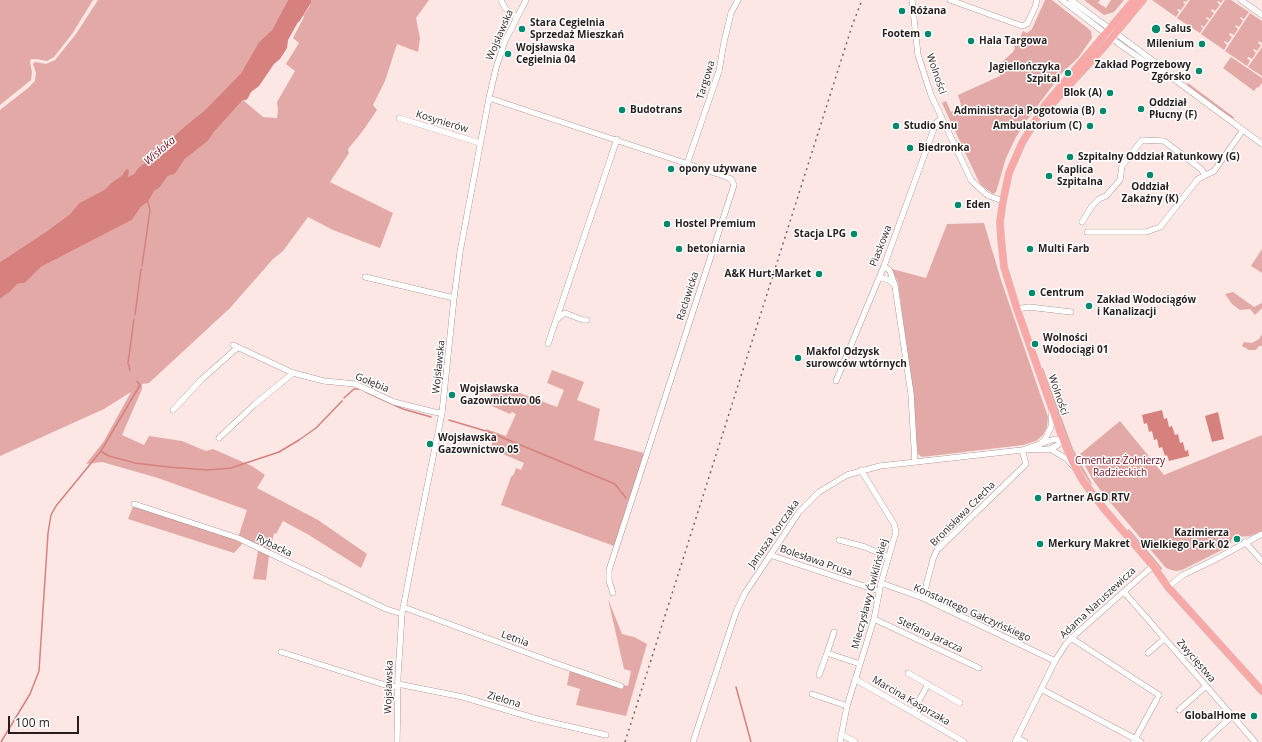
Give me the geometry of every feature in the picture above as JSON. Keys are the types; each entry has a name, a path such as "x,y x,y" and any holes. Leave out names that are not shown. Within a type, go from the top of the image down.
{"main road":[{"path":"1111,33 1134,0"},
{"path":"1002,203 1014,160 1036,120 1111,33 1143,0"},
{"name":"Wolności","path":"1002,203 1000,222 1004,267 1061,437 1077,470 1090,491 1105,510 1170,585 1200,615 1218,640 1262,691"}],"street":[{"path":"501,0 505,8 517,17"},
{"name":"Wojsławska","path":"397,742 402,614 442,413 460,252 489,98 500,55 526,0"},
{"name":"Targowa","path":"687,164 719,70 731,14 738,0"},
{"name":"Wolności","path":"912,0 918,56 927,84 942,118 971,180 986,195 1002,203"},
{"path":"950,0 1025,26 1037,0"},
{"path":"1062,0 1111,33"},
{"path":"1071,0 1157,70 1163,71 1262,144"},
{"path":"1241,0 1262,15"},
{"name":"Racławicka","path":"489,98 729,178 733,182 734,187 609,570 609,581 613,593"},
{"name":"Kosynierów","path":"399,118 480,143"},
{"name":"Piaskowa","path":"836,381 884,266 936,123 942,118"},
{"path":"1087,232 1146,232 1160,227 1168,219 1198,179 1214,171 1243,130"},
{"path":"548,344 617,140"},
{"path":"1082,222 1092,206 1099,199 1106,196 1120,180 1122,166 1142,140 1164,141 1201,169 1205,175"},
{"path":"884,266 890,271 895,286 910,394 915,462"},
{"path":"365,276 454,298"},
{"path":"879,278 889,280 895,286"},
{"path":"1017,309 1029,307 1071,312"},
{"path":"556,319 566,313 583,320 588,320"},
{"name":"Gołębia","path":"173,410 235,347 293,373 324,381 355,384 394,402 442,413"},
{"path":"219,438 250,409 293,373"},
{"path":"1039,444 1045,439 1051,427 1052,408"},
{"path":"1050,449 1058,445 1061,437"},
{"name":"Janusza Korczaka","path":"1022,450 1061,437"},
{"path":"1050,449 1067,459 1077,470"},
{"name":"Janusza Korczaka","path":"693,742 736,612 745,593 799,512 809,501 833,483 847,475 861,470 880,466 1022,450 1050,449"},
{"name":"Bronisława Czecha","path":"922,598 937,550 1023,468 1026,464 1022,450"},
{"name":"Mieczysławy Ćwiklińskiej","path":"840,742 847,706 874,619 879,591 896,532 894,524 861,470"},
{"name":"Rybacka","path":"134,504 238,538 386,609 402,614"},
{"path":"1170,585 1183,575 1262,534"},
{"path":"839,540 865,547 888,557"},
{"path":"1245,542 1262,561"},
{"name":"Bolesława Prusa","path":"770,555 879,591"},
{"name":"Adama Naruszewicza","path":"1016,740 1055,661 1071,638 1153,566"},
{"name":"Konstantego Gałczyńskiego","path":"881,584 922,598 1055,661"},
{"name":"Zwycięstwa","path":"1124,592 1255,742"},
{"name":"Letnia","path":"403,607 621,686"},
{"name":"Stefana Jaracza","path":"874,619 979,668"},
{"path":"819,675 834,632"},
{"path":"1071,638 1158,697 1135,740"},
{"path":"1148,653 1164,639"},
{"name":"Zielona","path":"281,652 388,686 398,686 463,697 537,719 606,735"},
{"path":"827,653 860,664"},
{"path":"908,673 960,703"},
{"name":"Marcina Kasprzaka","path":"855,679 913,712 957,740 964,742"},
{"path":"913,712 928,684"},
{"path":"1179,710 1206,686"},
{"path":"1041,689 1141,742"},
{"path":"812,694 847,706"},
{"path":"1204,742 1232,716"},
{"path":"841,734 855,742"},
{"path":"1016,740 1025,742"}],"green space":[{"path":"0,0 93,0 72,34 54,57 47,61 31,59 31,80 0,105"},
{"path":"98,0 288,0 272,30 259,42 241,73 205,110 157,150 155,158 138,168 134,174 128,178 123,173 104,190 79,203 70,214 0,262 0,110 35,81 36,73 33,64 35,62 46,64 55,60 76,34"},
{"path":"311,0 429,0 416,18 420,38 418,52 397,44 385,81 373,105 377,110 348,149 349,153 330,182 393,213 380,248 333,230 308,217 283,251 273,259 230,308 149,383 142,384 142,389 122,435 144,445 149,436 182,441 206,451 213,449 252,466 265,475 257,488 318,520 367,554 361,568 309,535 283,521 276,534 274,533 266,580 253,579 258,551 243,543 234,553 128,519 134,504 238,538 247,510 158,478 102,462 86,464 104,441 131,392 104,409 0,456 0,299 11,291 17,284 25,283 41,267 132,220 141,207 148,202 154,190 160,187 168,176 175,174 185,159 208,141 214,132 243,100 263,117 277,118 277,102 295,71 286,64 299,43 293,38 304,17 303,16 310,6"},
{"path":"1045,0 1052,0 1085,26 1091,31 1092,38 1078,58 1062,73 1024,124 1006,158 996,192 993,194 981,185 978,180 942,103 946,101 951,112 962,108 958,95 1000,76 996,65 1002,62 1013,52 1015,48 1014,46 1016,46 1023,31 1027,33 1032,29"},
{"path":"1084,0 1100,0 1098,3 1106,8 1111,0 1124,0 1114,12 1104,15"},
{"path":"1152,0 1188,0 1183,2 1185,4 1181,10 1177,10 1179,12 1176,17"},
{"path":"1190,0 1223,0 1221,3 1218,1 1217,2 1220,5 1215,11 1212,9 1211,11 1214,13 1210,19 1207,17 1206,19 1209,20 1204,27 1201,25 1203,28 1200,33 1177,18"},
{"path":"1225,0 1231,0 1249,12 1244,19 1241,17 1240,18 1243,21 1239,27 1236,25 1235,26 1238,29 1234,35 1230,33 1229,35 1232,37 1228,43 1225,41 1224,42 1227,45 1224,50 1201,34"},
{"path":"1250,13 1262,21 1262,43 1259,41 1258,43 1261,45 1257,51 1254,49 1253,50 1256,53 1252,59 1249,57 1247,58 1250,61 1247,66 1225,51"},
{"path":"1262,47 1262,76 1248,67"},
{"path":"1231,57 1262,78 1262,83 1258,88 1257,87 1254,91 1223,68"},
{"path":"1188,83 1235,118 1231,118 1212,104 1187,85"},
{"path":"984,223 1001,280 1048,417 1047,427 1043,435 1036,441 1023,445 922,457 918,454 916,448 913,394 898,283 892,269 926,278 947,224"},
{"path":"1262,249 1262,273 1251,266"},
{"path":"1233,292 1254,307 1262,303 1262,308 1255,315 1250,309 1240,310 1232,304 1225,294"},
{"path":"1262,334 1262,346 1259,346 1256,350 1249,350 1242,346 1244,342 1252,343 1259,339"},
{"path":"1041,368 1043,368 1073,449 1092,484 1091,485 1069,446"},
{"path":"552,370 584,382 577,400 600,409 594,440 644,453 614,546 501,505 511,477 516,468 521,470 524,463 491,449 493,437 485,433 486,429 506,436 516,414 512,412 510,414 487,404 496,384 557,407 564,390 547,383"},
{"name":"Cmentarz Żołnierzy Radzieckich","path":"1120,421 1164,475 1262,435 1262,531 1250,536 1238,537 1231,540 1226,548 1182,570 1175,571 1166,568 1104,495 1093,480 1079,455"},
{"path":"1129,529 1162,568 1161,570 1127,530"},
{"path":"608,599 622,634 634,637 647,644 626,716 576,705 580,689 567,685 570,670 628,686 631,671 624,669"}],"water":[{"name":"Wisłoka","path":"288,0 311,0 311,3 288,40 287,48 280,59 274,64 259,86 251,92 246,100 243,100 214,132 208,141 185,159 175,174 168,176 160,187 154,191 148,202 141,207 132,220 41,267 25,283 17,284 11,291 0,299 0,262 70,214 79,203 104,190 127,169 129,170 128,177 134,174 138,168 146,162 155,158 157,150 205,110 241,73 259,42 272,30"},
{"path":"1162,410 1164,419 1167,418 1169,427 1172,426 1175,435 1178,434 1180,443 1183,442 1185,451 1188,450 1189,456 1169,461 1167,455 1165,456 1162,447 1159,448 1157,439 1154,440 1152,431 1149,432 1147,423 1144,424 1142,415"},
{"path":"1218,412 1224,439 1212,442 1205,416"}],"waterway":[{"path":"142,266 150,210 148,202"},
{"path":"135,315 141,269"},
{"path":"130,370 128,363 134,319"},
{"path":"1,742 30,694 39,671 48,533 51,515 56,506 101,451 140,385 137,381"},
{"path":"344,398 354,389 359,389"},
{"path":"366,392 403,409 431,417"},
{"path":"102,452 109,456 135,463 208,470 231,468 279,452 299,440 316,428 342,401"},
{"path":"449,420 489,432 615,484 626,498"},
{"path":"736,687 751,742"}],"railway":[{"path":"625,742 852,26 862,0"}],"place":[{"name":"Różana","path":"902,11"},
{"name":"Stara Cegielnia Sprzedaż Mieszkań","path":"522,29"},
{"name":"Salus","path":"1156,29"},
{"name":"Footem","path":"928,34"},
{"name":"Hala Targowa","path":"971,41"},
{"name":"Milenium","path":"1202,44"},
{"name":"Wojsławska Cegielnia 04","path":"508,54"},
{"name":"Zakład Pogrzebowy Zgórsko","path":"1199,71"},
{"name":"Jagiellończyka Szpital","path":"1068,73"},
{"name":"Blok (A)","path":"1110,93"},
{"name":"Oddział Płucny (F)","path":"1141,109"},
{"name":"Budotrans","path":"622,110"},
{"name":"Administracja Pogotowia (B)","path":"1103,111"},
{"name":"Studio Snu","path":"896,126"},
{"name":"Ambulatorium (C)","path":"1090,126"},
{"name":"Biedronka","path":"910,148"},
{"name":"Szpitalny Oddział Ratunkowy (G)","path":"1070,157"},
{"name":"opony używane","path":"671,169"},
{"name":"Oddział Zakaźny (K)","path":"1150,175"},
{"name":"Kaplica Szpitalna","path":"1049,176"},
{"name":"Eden","path":"958,205"},
{"name":"Hostel Premium","path":"667,224"},
{"name":"Stacja LPG","path":"854,234"},
{"name":"betoniarnia","path":"679,249"},
{"name":"Multi Farb","path":"1030,249"},
{"name":"A&K Hurt-Market","path":"819,274"},
{"name":"Centrum","path":"1032,293"},
{"name":"Zakład Wodociągów i Kanalizacji","path":"1089,306"},
{"name":"Wolności Wodociągi 01","path":"1035,344"},
{"name":"Makfol Odzysk surowców wtórnych","path":"798,358"},
{"name":"Wojsławska Gazownictwo 06","path":"452,395"},
{"name":"Wojsławska Gazownictwo 05","path":"430,444"},
{"name":"Partner AGD RTV","path":"1038,498"},
{"name":"Kazimierza Wielkiego Park 02","path":"1237,539"},
{"name":"Merkury Makret","path":"1040,544"},
{"name":"GlobalHome","path":"1254,716"}]}
